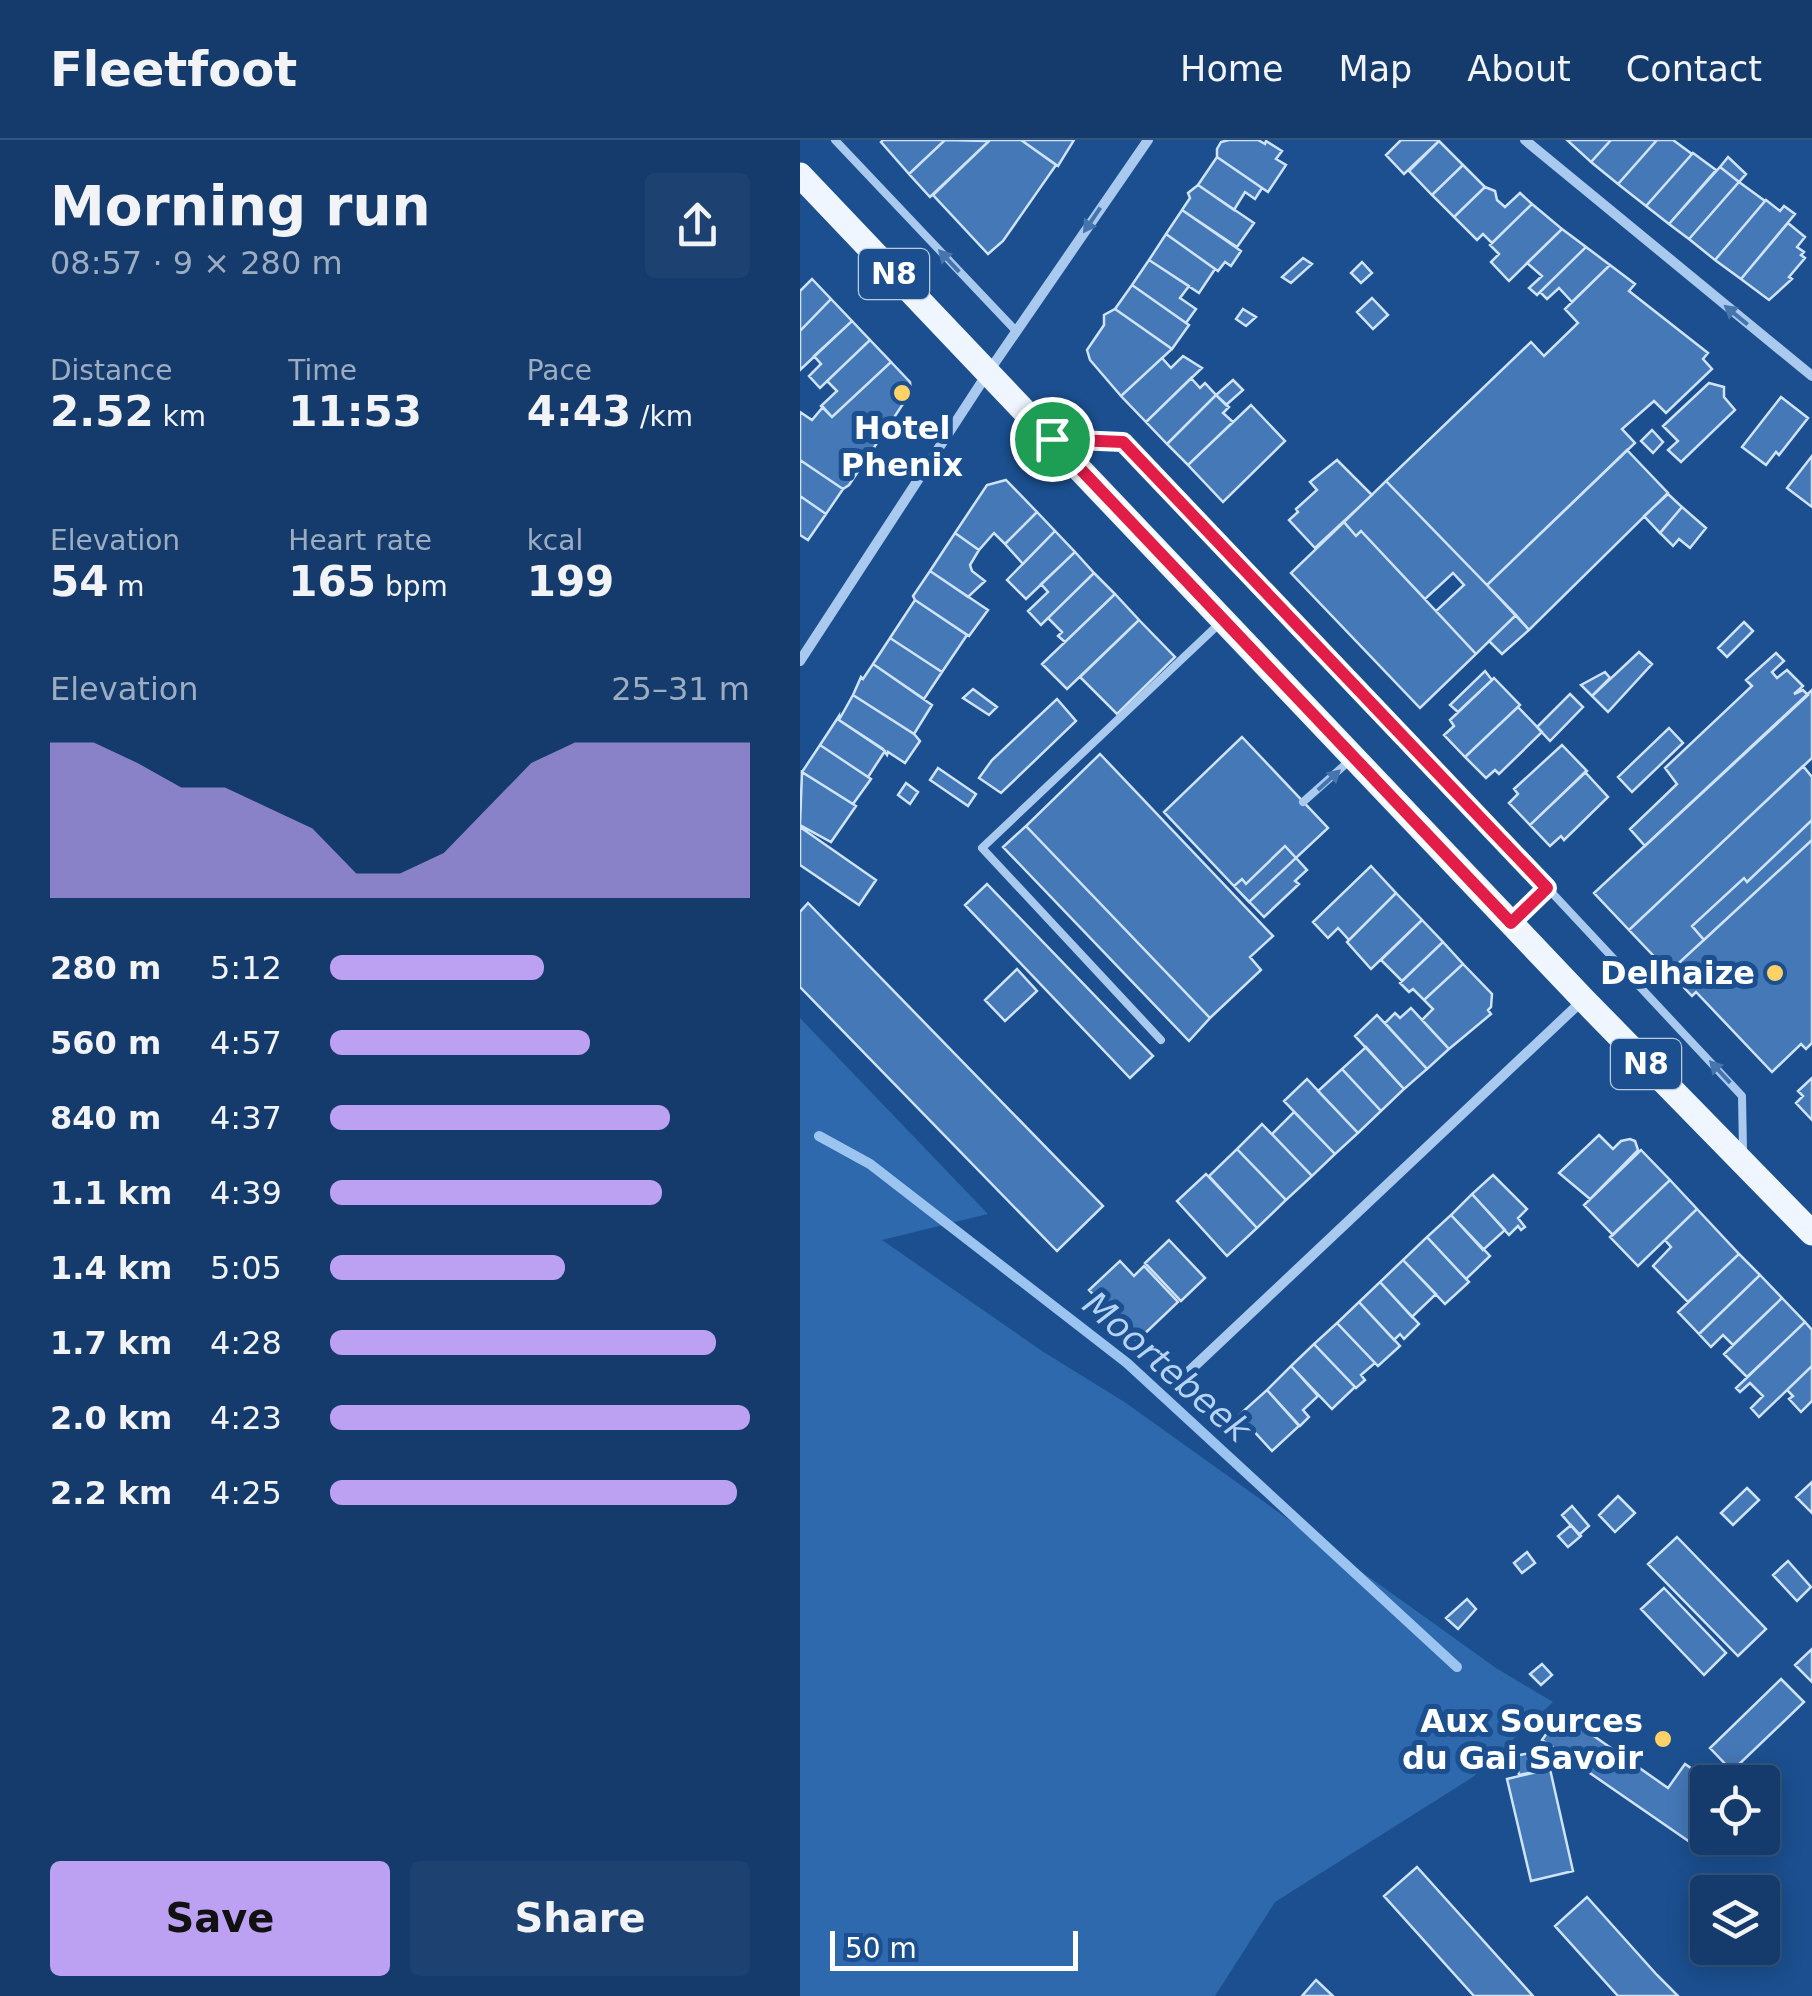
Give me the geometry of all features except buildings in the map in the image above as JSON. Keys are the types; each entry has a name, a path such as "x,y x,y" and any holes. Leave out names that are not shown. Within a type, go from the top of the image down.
{"main road":[{"name":"N8","path":"800,176 1584,1000 1812,1233"}],"street":[{"path":"800,661 987,374 1148,140"},
{"path":"1525,140 1812,376"},
{"path":"1183,1377 1584,1000"}],"lane":[{"path":"835,140 1016,331"},
{"path":"1052,439 1123,442 1742,1096 1742,1161"},
{"path":"1161,1040 982,848 1224,619"},
{"path":"1303,802 1354,758"},
{"path":"1511,923 1547,888"}],"shaded area":[{"path":"800,1018 988,1214 882,1240 1042,1351 1126,1403 1496,1668 1553,1702 1473,1777 1275,1902 1215,1996 800,1996"}],"waterway":[{"name":"Moortebeek","path":"819,1136 870,1164 1127,1363 1457,1667"}],"place":[{"name":"Hotel Phenix","path":"902,393"},
{"name":"Delhaize","path":"1775,973"},
{"name":"Aux Sources du Gai Savoir","path":"1663,1739"}],"route":[{"path":"1052,439 1123,442 1547,888 1511,923 1052,439"}]}
